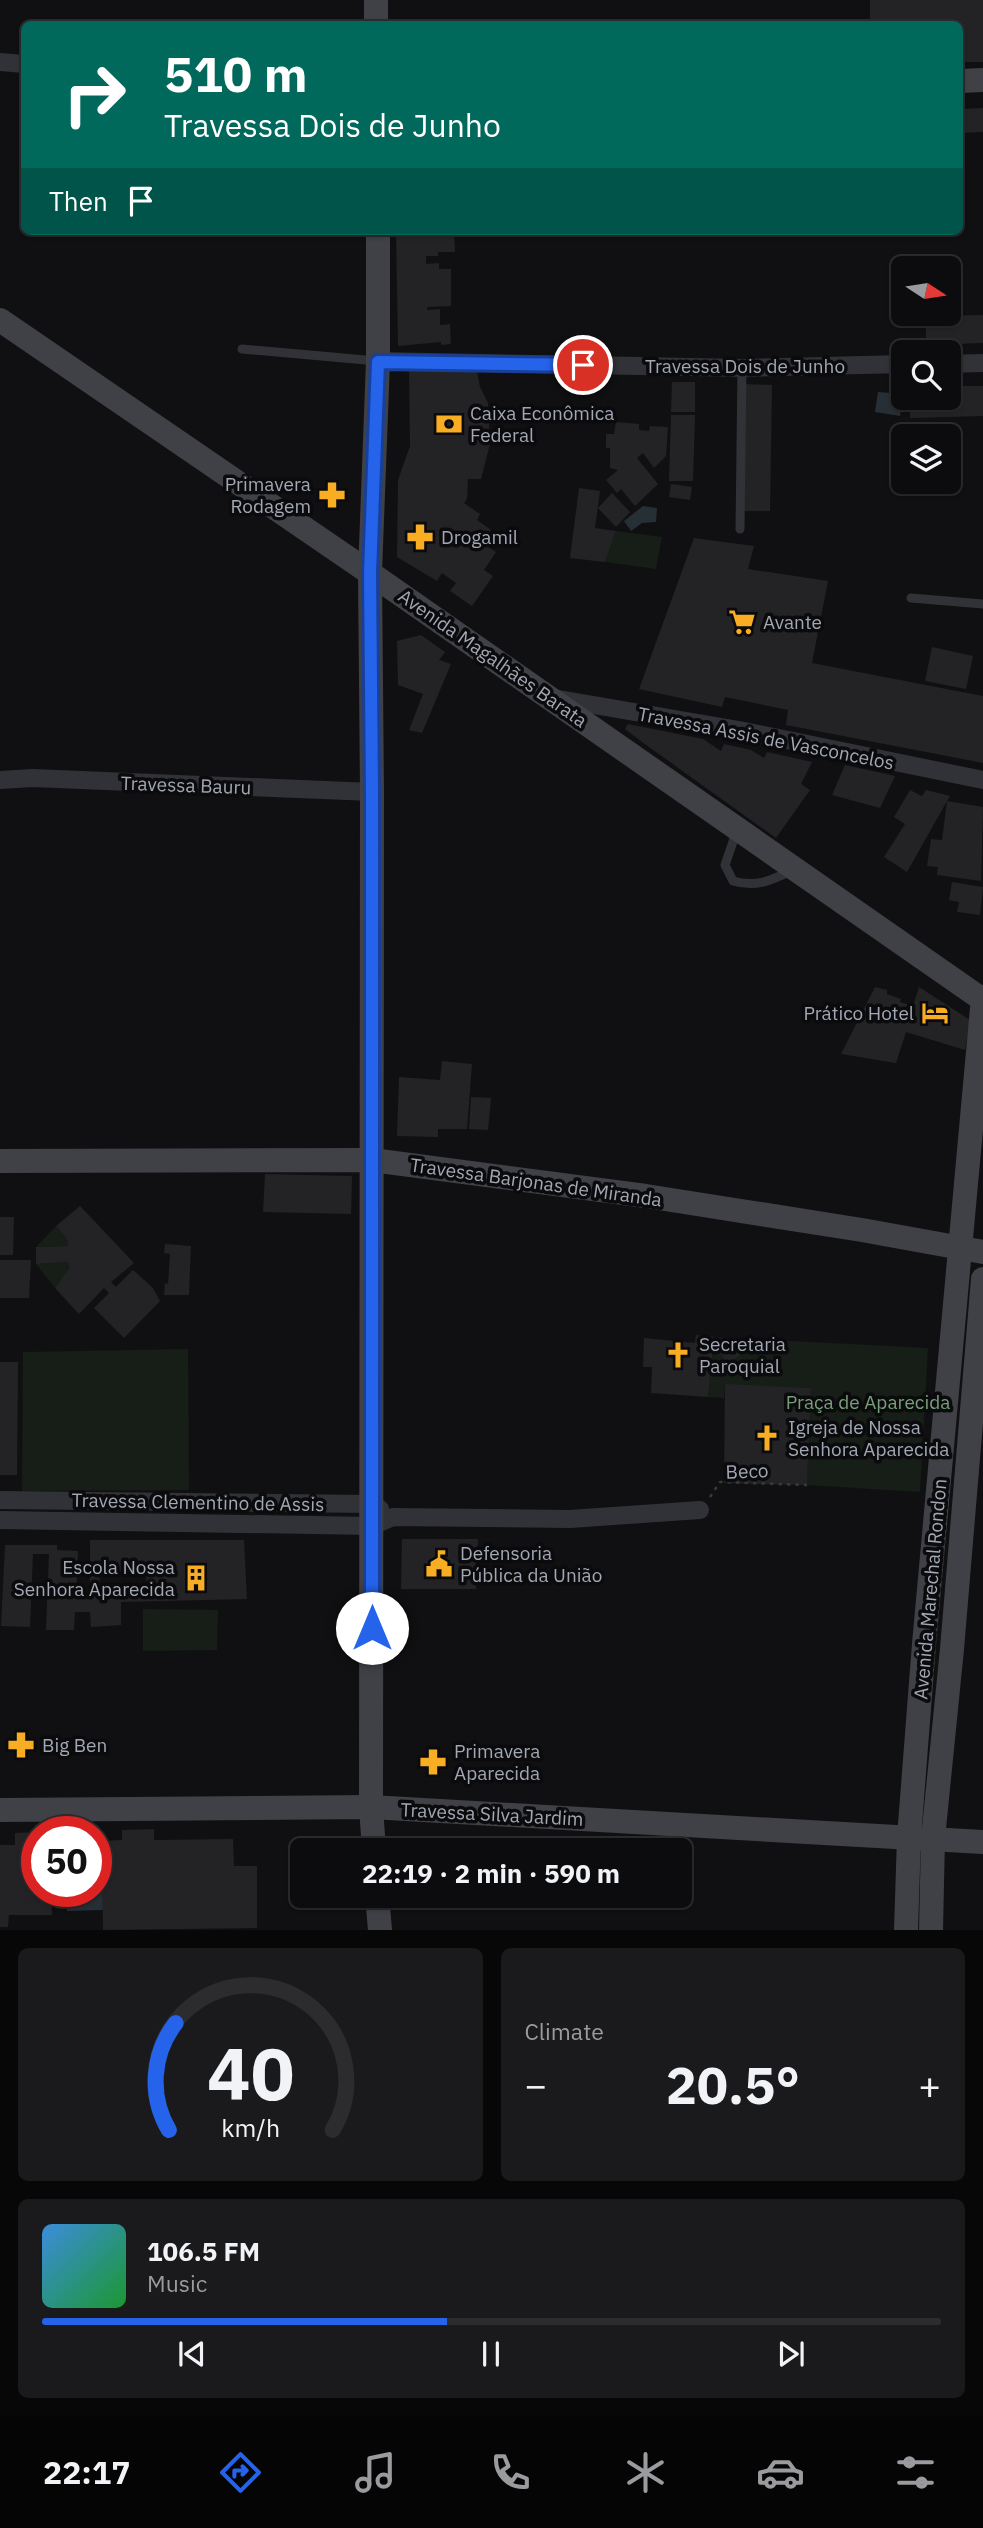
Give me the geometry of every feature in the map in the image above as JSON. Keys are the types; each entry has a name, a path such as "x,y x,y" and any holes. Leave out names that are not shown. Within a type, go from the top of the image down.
{"main road":[{"path":"376,0 376,21"},
{"path":"963,81 983,80"},
{"path":"373,1838 371,1807 379,1516 372,1160 370,573 378,362 378,235"},
{"name":"Avenida Magalhães Barata","path":"0,320 370,573 983,999"},
{"name":"Avenida Marechal Rondon","path":"931,1930 921,1838 924,1647 951,1361 972,1249 983,999"},
{"name":"Travessa Barjonas de Miranda","path":"0,1161 372,1160 646,1196 972,1249"},
{"name":"Avenida Marechal Rondon","path":"906,1930 952,1649 983,1279"},
{"path":"951,1361 978,1362"},
{"path":"924,1647 952,1649"},
{"name":"Travessa Silva Jardim","path":"0,1810 371,1807 983,1842"},
{"path":"378,1908 380,1930"}],"street":[{"path":"0,62 21,64"},
{"name":"Travessa Dois de Junho","path":"378,362 742,368 891,364"},
{"path":"961,363 983,363"},
{"name":"Travessa Assis de Vasconcelos","path":"550,698 738,730 983,780"},
{"name":"Travessa Bauru","path":"0,780 33,778 372,792"},
{"name":"Travessa Clementino de Assis","path":"0,1500 379,1516"},
{"name":"Travessa Clementino de Assis","path":"0,1520 379,1516 570,1519 700,1510"}],"lane":[{"path":"242,349 378,362"},
{"path":"740,529 742,368"},
{"path":"911,598 983,604"},
{"path":"738,828 725,865 733,881 747,886 768,882 795,869"}],"path":[{"name":"Beco","path":"700,1510 720,1482 807,1485"}],"green space":[{"path":"616,531 662,537 656,569 605,562"},
{"path":"56,1226 67,1239 68,1246 36,1247"},
{"path":"68,1262 69,1268 55,1288 36,1264"},
{"name":"Praça de Aparecida","path":"714,1337 928,1348 920,1492 807,1485 811,1388 725,1385 724,1398 708,1397"},
{"path":"188,1349 189,1490 22,1491 23,1352"},
{"path":"143,1609 218,1610 217,1650 143,1651"}],"shaded area":[{"path":"878,392 891,393 891,410 901,410 900,416 875,412"},
{"path":"643,506 657,508 656,522 642,523 631,531 624,521"},
{"path":"67,1907 103,1907 103,1910 67,1911"}],"building":[{"path":"870,0 983,0 983,62 963,62 963,21 870,21"},
{"path":"983,108 983,132 963,133 963,109"},
{"path":"396,235 454,235 455,252 438,252 438,256 426,256 426,264 439,263 439,269 451,269 451,306 427,307 427,310 440,309 440,325 450,324 451,344 441,345 441,342 398,346"},
{"path":"983,315 983,343 926,340 926,326 961,326 961,316"},
{"path":"409,369 477,371 480,387 488,403 490,444 481,479 468,479 467,499 464,503 480,514 477,520 491,530 482,543 496,552 484,570 493,576 472,606 450,591 456,583 442,573 437,581 397,557 398,480 410,446"},
{"path":"672,382 695,382 695,412 671,412"},
{"path":"745,384 772,385 770,511 743,511"},
{"path":"961,386 983,386 983,416 910,418 910,410 961,410"},
{"path":"671,415 695,415 693,481 669,481"},
{"path":"616,422 639,424 639,430 649,431 650,426 668,427 666,456 654,468 643,453 637,458 658,484 635,506 621,489 617,493 606,480 618,470 610,468 610,448 606,448 606,434 614,434"},
{"path":"671,484 692,487 690,500 669,497"},
{"path":"579,488 600,491 595,528 616,531 605,562 570,558"},
{"path":"612,493 630,512 616,527 598,508"},
{"name":"Avante","path":"694,538 754,546 748,569 828,581 812,663 983,696 983,763 786,725 788,710 725,697 722,707 639,689"},
{"path":"421,635 445,652 439,660 451,664 422,733 409,730 423,694 398,685 397,641"},
{"path":"932,647 973,656 966,689 925,681"},
{"path":"628,724 703,739 721,751 724,744 751,750 764,758 767,752 812,762 801,784 810,790 776,838 625,729"},
{"path":"845,765 895,776 880,808 832,795"},
{"path":"910,790 922,796 926,790 950,796 907,872 884,857 905,824 894,817"},
{"path":"947,801 983,807 981,881 937,875 938,867 927,866 931,839 942,840"},
{"path":"952,882 983,887 980,915 957,912 959,902 949,900"},
{"path":"875,987 887,990 887,994 901,999 900,1002 913,1006 919,987 970,1020 965,1050 906,1032 896,1063 841,1054"},
{"path":"442,1061 472,1064 467,1129 438,1129 438,1137 397,1136 399,1077 440,1080"},
{"path":"471,1097 491,1098 488,1130 469,1129"},
{"path":"265,1174 352,1176 351,1214 263,1212"},
{"path":"80,1206 134,1263 111,1282 116,1287 133,1270 153,1288 160,1301 124,1338 94,1308 109,1293 104,1288 79,1314 55,1288 69,1268 68,1262 36,1264 36,1247 68,1246 67,1239 56,1226"},
{"path":"0,1217 14,1217 13,1255 0,1255"},
{"path":"165,1244 191,1246 189,1295 164,1295 165,1283 168,1284 170,1254 164,1253"},
{"path":"0,1260 31,1260 29,1298 0,1298"},
{"name":"Secretaria Paroquial","path":"696,1335 714,1337 708,1397 651,1393 652,1367 643,1367 644,1338 695,1343"},
{"path":"734,1337 744,1352 728,1364 717,1349"},
{"path":"0,1362 18,1362 17,1475 0,1475"},
{"name":"Igreja de Nossa Senhora Aparecida","path":"725,1384 811,1388 807,1485 724,1483"},
{"name":"Defensoria Pública da União","path":"402,1539 478,1539 476,1589 401,1589"},
{"path":"90,1540 244,1540 247,1599 121,1602 121,1625 91,1627 90,1612 75,1612 74,1630 46,1630 49,1554 33,1554 30,1627 1,1626 5,1545 57,1545 57,1550 78,1551 76,1598 90,1598","holes":["146,1571 147,1586 100,1588 99,1573"]},
{"path":"154,1829 154,1840 233,1839 234,1866 257,1866 257,1928 103,1930 103,1907 112,1907 112,1840 122,1840 122,1830"},
{"path":"15,1833 21,1833 21,1907 52,1907 52,1915 9,1915 8,1927 0,1927 0,1845 15,1845"}],"place":[{"name":"Caixa Econômica Federal","path":"449,424"},
{"name":"Primavera Rodagem","path":"332,495"},
{"name":"Drogamil","path":"420,537"},
{"name":"Avante","path":"742,622"},
{"name":"Prático Hotel","path":"935,1013"},
{"name":"Secretaria Paroquial","path":"678,1355"},
{"name":"Igreja de Nossa Senhora Aparecida","path":"767,1438"},
{"name":"Defensoria Pública da União","path":"439,1564"},
{"name":"Escola Nossa Senhora Aparecida","path":"196,1578"},
{"name":"Big Ben","path":"21,1745"},
{"name":"Primavera Aparecida","path":"433,1762"}],"route":[{"path":"372,1628 370,573 378,362 583,365"}]}
